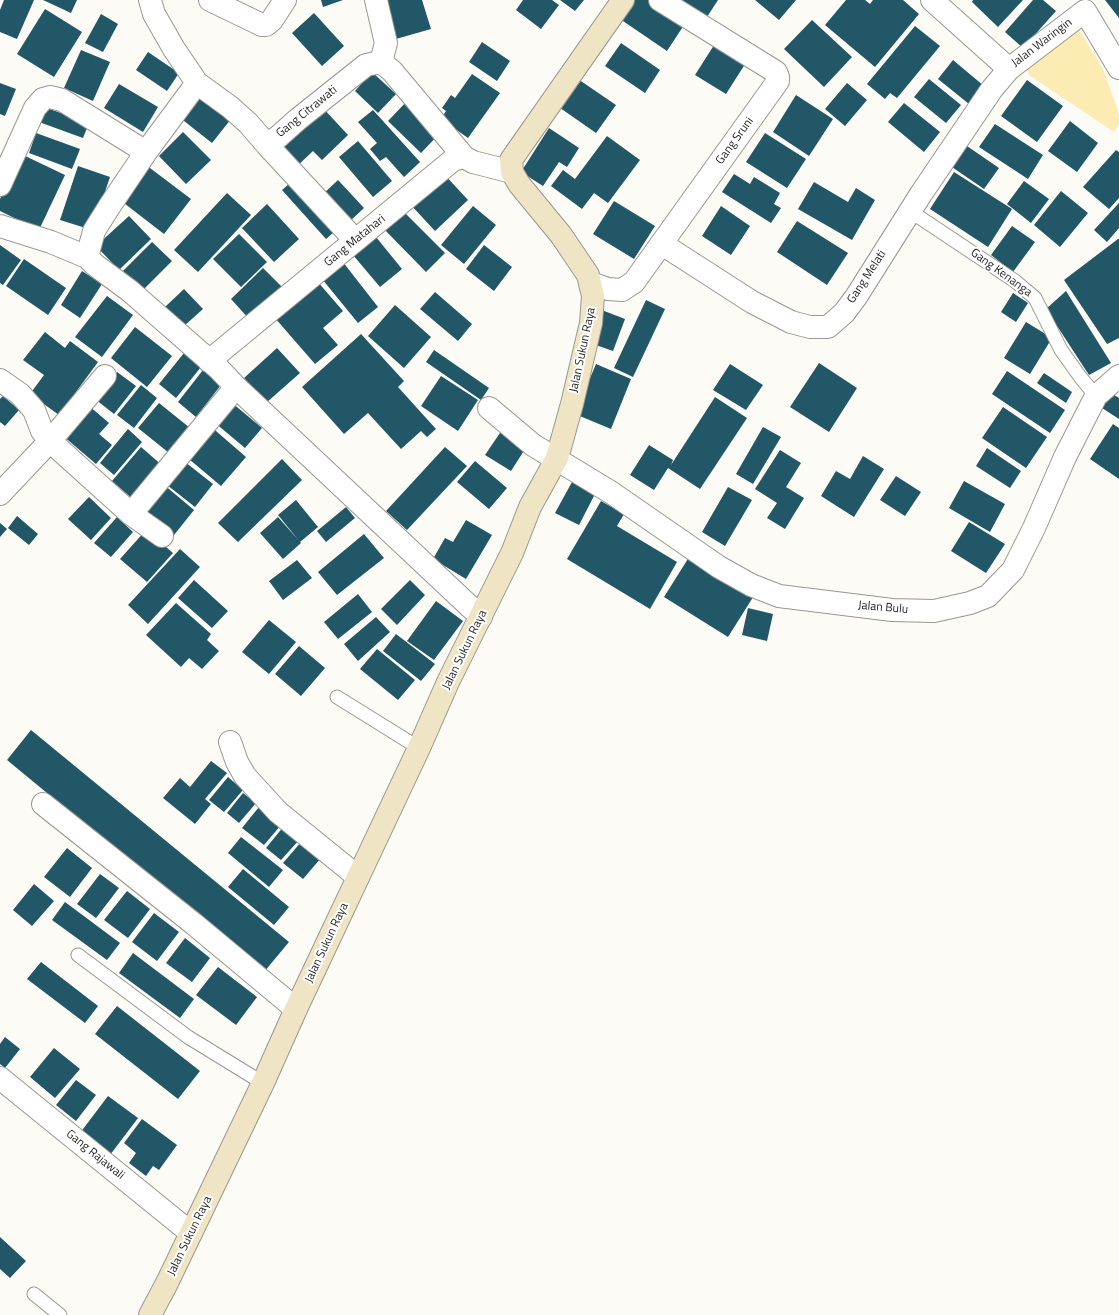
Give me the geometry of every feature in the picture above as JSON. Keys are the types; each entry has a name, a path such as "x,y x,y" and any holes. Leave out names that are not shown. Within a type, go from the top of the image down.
{"street":[{"name":"Gang Citrawati","path":"150,0 154,14 174,49 198,82 248,123 267,145 366,65 381,62"},
{"path":"210,0 262,25 266,25 272,20 285,0"},
{"path":"376,0 386,43 381,62 392,71 464,157 473,162 512,172 511,160 623,0"},
{"name":"Gang Sruni","path":"590,283 608,289 622,290 634,282 778,81 776,72 660,0"},
{"name":"Jalan Waringin","path":"932,0 1009,69 1089,5 1119,68"},
{"name":"Gang Melati","path":"662,244 752,302 791,322 810,327 828,326 844,313 856,297 910,211 992,89 1009,69"},
{"path":"87,257 94,231 146,152 198,82"},
{"path":"0,185 35,108 43,98 50,96 62,100 146,152"},
{"path":"267,145 355,240"},
{"name":"Gang Matahari","path":"208,361 453,160 464,157"},
{"name":"Jalan Sukun Raya","path":"150,1315 263,1083 296,1009 419,748 448,682 512,553 530,507 557,458 572,404 591,323 593,296 588,275 576,257 519,184 512,172"},
{"path":"0,226 51,242 87,257 95,265 130,291 208,361 220,369 236,387 481,617"},
{"path":"0,494 50,440 105,376"},
{"name":"Jalan Bulu","path":"489,408 533,445 557,458 612,493 719,567 751,585 779,596 892,610 934,611 970,603 988,596 1013,570 1034,528 1065,457 1096,396 1119,376"},
{"path":"0,380 20,394 34,410 42,431 50,440 131,514 162,536"},
{"path":"131,514 236,387"},
{"path":"230,742 237,762 245,776 278,812 358,877"},
{"path":"44,804 194,924 296,1009"},
{"name":"Gang Rajawali","path":"0,1078 191,1233"}],"lane":[{"name":"Gang Kenanga","path":"910,211 1015,281 1036,298 1061,350 1096,396"},
{"path":"337,697 419,748"},
{"path":"78,955 188,1037 263,1083"},
{"path":"34,1294 60,1315"}],"shaded area":[{"path":"1075,23 1103,69 1119,114 1119,124 1114,132 1029,75 1024,62"}],"building":[{"path":"4,0 34,0 17,39 0,32 0,10"},
{"path":"43,0 77,0 71,13"},
{"path":"321,0 343,0 323,7"},
{"path":"386,0 422,0 431,29 396,39"},
{"path":"523,0 552,0 559,5 541,29 516,10"},
{"path":"560,0 584,0 575,11"},
{"path":"632,0 653,0 686,22 667,51 620,19"},
{"path":"671,0 718,0 705,20"},
{"path":"755,0 796,0 779,20"},
{"path":"846,0 865,0 870,4 873,0 903,0 919,14 875,67 825,25"},
{"path":"973,0 1023,0 998,27 972,2"},
{"path":"1033,0 1043,0 1056,11 1023,48 1005,32"},
{"path":"1105,0 1119,0 1119,18"},
{"path":"45,9 82,32 54,77 17,54"},
{"path":"314,13 344,46 322,66 292,33"},
{"path":"101,14 118,24 103,52 85,43"},
{"path":"812,20 852,57 824,87 784,49"},
{"path":"915,26 940,46 897,98 890,93 885,99 867,84"},
{"path":"482,42 510,61 497,81 469,62"},
{"path":"716,42 747,61 726,94 695,75"},
{"path":"621,43 660,70 645,93 605,66"},
{"path":"81,50 110,62 93,101 64,88"},
{"path":"148,52 179,73 167,91 136,70"},
{"path":"953,60 984,86 969,104 938,79"},
{"path":"372,72 396,94 378,113 355,91"},
{"path":"472,74 500,93 468,138 441,119 446,111 442,108 451,95 455,98"},
{"path":"572,75 616,105 596,133 553,103"},
{"path":"929,79 961,105 946,123 914,97"},
{"path":"1027,80 1063,106 1037,142 1001,116"},
{"path":"0,83 16,89 5,116 0,114"},
{"path":"847,83 867,100 845,126 825,109"},
{"path":"119,84 158,107 143,132 104,108"},
{"path":"197,93 231,119 212,143 179,117"},
{"path":"796,95 833,119 809,156 773,132"},
{"path":"408,100 441,132 421,153 388,121"},
{"path":"904,103 940,132 924,152 888,122"},
{"path":"44,107 89,123 83,138 39,122"},
{"path":"322,107 348,135 322,160 313,151 293,170 275,150"},
{"path":"373,110 420,162 404,177 386,157 380,161 370,149 377,143 358,122"},
{"path":"1070,121 1098,143 1077,172 1048,151"},
{"path":"995,124 1043,155 1028,179 979,147"},
{"path":"549,128 579,148 567,167 559,162 543,186 521,172"},
{"path":"183,132 211,160 186,184 159,156"},
{"path":"36,133 80,149 72,169 29,153"},
{"path":"765,133 806,159 787,188 746,162"},
{"path":"607,136 640,160 608,203 594,193 582,209 551,186 563,170 575,179"},
{"path":"358,141 392,181 373,197 339,157"},
{"path":"964,144 999,168 984,189 949,165"},
{"path":"1116,150 1119,152 1119,198 1109,209 1083,187"},
{"path":"21,154 65,175 39,230 0,211 0,199"},
{"path":"146,165 191,199 164,234 120,200"},
{"path":"78,166 110,177 92,230 60,220"},
{"path":"954,172 1012,209 988,247 930,209"},
{"path":"443,173 468,200 435,231 410,204"},
{"path":"734,174 750,184 754,177 780,193 774,204 781,208 771,223 722,192"},
{"path":"296,178 340,227 326,239 282,190"},
{"path":"338,180 364,208 348,223 321,196"},
{"path":"1024,181 1049,199 1031,223 1007,204"},
{"path":"814,182 848,202 856,188 875,200 852,240 798,209"},
{"path":"1061,191 1088,213 1060,247 1034,225"},
{"path":"227,193 251,215 198,272 174,250"},
{"path":"614,201 655,226 634,259 593,234"},
{"path":"1119,203 1119,228 1107,242 1094,230"},
{"path":"267,204 299,239 274,262 242,228"},
{"path":"473,206 496,225 464,264 441,245"},
{"path":"721,206 750,226 731,255 702,236"},
{"path":"403,211 445,253 426,272 384,229"},
{"path":"129,216 151,239 119,270 96,246"},
{"path":"797,221 848,253 827,285 777,252"},
{"path":"1012,226 1035,242 1013,272 991,255"},
{"path":"239,234 267,262 241,287 213,259"},
{"path":"376,237 402,269 380,287 353,255"},
{"path":"1118,239 1119,338 1107,344 1064,280"},
{"path":"152,242 172,261 143,290 123,271"},
{"path":"0,245 21,260 3,285 0,283"},
{"path":"484,245 512,267 494,291 466,269"},
{"path":"339,257 378,307 358,323 318,274"},
{"path":"24,259 66,288 48,315 6,286"},
{"path":"263,268 283,288 250,320 231,299"},
{"path":"82,271 102,284 80,318 61,305"},
{"path":"317,281 343,311 323,328 338,345 315,364 275,318"},
{"path":"184,289 203,309 184,326 165,307"},
{"path":"1066,291 1111,363 1089,375 1046,309"},
{"path":"435,292 472,324 458,341 420,309"},
{"path":"1013,293 1028,303 1016,322 1001,312"},
{"path":"107,296 133,315 102,357 75,337"},
{"path":"646,300 665,309 633,377 614,368"},
{"path":"395,305 431,337 404,368 368,336"},
{"path":"599,309 625,319 613,351 587,342"},
{"path":"1026,322 1052,338 1030,374 1004,358"},
{"path":"135,327 172,356 147,387 111,358"},
{"path":"45,332 65,348 70,341 98,362 59,415 30,394 44,375 23,360"},
{"path":"361,334 404,381 398,387 436,429 427,437 421,431 401,449 368,413 344,434 302,387"},
{"path":"277,348 300,373 266,403 244,378"},
{"path":"434,350 489,388 481,400 426,362"},
{"path":"184,353 201,367 176,398 159,384"},
{"path":"819,363 857,388 829,432 790,407"},
{"path":"596,364 631,379 611,429 575,414"},
{"path":"730,364 763,385 746,410 713,390"},
{"path":"203,370 221,385 196,417 178,402"},
{"path":"1007,371 1065,410 1050,433 992,394"},
{"path":"117,372 136,386 114,414 95,399"},
{"path":"1044,373 1072,392 1066,403 1037,383"},
{"path":"441,376 478,400 458,431 421,406"},
{"path":"141,385 157,398 134,428 117,415"},
{"path":"1111,393 1119,398 1119,419 1102,408"},
{"path":"3,396 19,410 5,426 0,422 0,399"},
{"path":"715,397 747,418 700,489 668,468 654,490 630,475 649,445 673,460 671,465"},
{"path":"231,402 262,428 245,448 214,422"},
{"path":"159,403 195,432 174,457 138,428"},
{"path":"88,405 109,423 99,434 112,445 96,464 62,435"},
{"path":"1003,407 1047,437 1026,468 982,438"},
{"path":"1113,424 1119,428 1119,479 1090,459"},
{"path":"209,425 246,457 221,486 183,454"},
{"path":"763,427 781,437 753,484 736,474"},
{"path":"128,429 142,442 114,475 100,463"},
{"path":"502,430 527,446 511,471 485,455"},
{"path":"141,447 164,467 135,501 112,481"},
{"path":"445,447 467,466 407,530 386,511"},
{"path":"987,448 1021,471 1010,488 976,466"},
{"path":"780,450 801,463 786,487 804,498 785,529 767,518 777,503 755,489"},
{"path":"863,456 884,469 854,517 821,496 836,471 850,479"},
{"path":"180,458 213,484 195,507 162,481"},
{"path":"282,459 302,480 238,542 218,523"},
{"path":"475,461 507,488 489,509 457,482"},
{"path":"896,476 921,492 905,516 880,500"},
{"path":"964,481 1005,504 990,532 949,508"},
{"path":"572,482 595,494 579,525 555,513"},
{"path":"163,484 194,510 174,535 142,510"},
{"path":"728,487 752,500 725,546 702,532"},
{"path":"89,497 111,518 91,540 68,519"},
{"path":"296,500 318,527 300,542 278,515"},
{"path":"601,501 624,514 617,526 677,562 650,609 567,559"},
{"path":"346,507 355,518 326,542 317,531"},
{"path":"17,516 38,534 29,545 8,528"},
{"path":"117,517 133,532 111,557 94,543"},
{"path":"278,517 301,543 283,559 260,533"},
{"path":"466,520 492,535 466,579 433,559 445,538 453,542"},
{"path":"969,522 1005,544 986,573 951,551"},
{"path":"0,523 7,529 0,537"},
{"path":"146,530 173,553 147,582 120,559"},
{"path":"364,534 384,558 337,595 318,572"},
{"path":"180,549 200,567 148,624 128,605"},
{"path":"691,554 755,594 728,637 664,597"},
{"path":"297,560 312,578 283,600 269,581"},
{"path":"194,580 228,611 212,628 178,598"},
{"path":"410,580 425,595 397,625 381,609"},
{"path":"358,594 372,612 338,639 324,622"},
{"path":"436,601 463,621 434,660 407,641"},
{"path":"176,603 211,634 207,640 219,651 202,669 189,658 181,667 146,635"},
{"path":"748,608 773,614 767,641 742,635"},
{"path":"376,617 390,632 358,661 344,644"},
{"path":"269,620 296,642 269,674 242,652"},
{"path":"396,634 435,664 421,681 383,651"},
{"path":"299,646 325,668 301,696 275,674"},
{"path":"377,649 415,680 398,700 360,669"},
{"path":"31,730 289,942 264,972 7,760"},
{"path":"211,761 227,773 205,799 211,804 195,824 163,798 180,778 190,787"},
{"path":"228,777 243,790 224,812 209,800"},
{"path":"243,793 256,803 239,823 227,813"},
{"path":"259,807 281,825 264,845 242,828"},
{"path":"284,826 300,839 281,860 266,848"},
{"path":"241,837 283,870 269,887 228,853"},
{"path":"302,841 321,858 303,879 283,863"},
{"path":"67,848 92,868 70,897 44,877"},
{"path":"243,869 289,907 274,925 228,887"},
{"path":"100,874 119,888 96,918 77,904"},
{"path":"34,884 54,901 32,926 13,910"},
{"path":"127,891 150,909 128,938 104,920"},
{"path":"65,902 120,943 107,960 52,920"},
{"path":"154,913 179,932 157,961 132,942"},
{"path":"185,938 210,958 192,982 166,963"},
{"path":"133,953 194,999 180,1018 119,973"},
{"path":"41,962 98,1006 85,1023 27,979"},
{"path":"218,967 257,997 236,1025 196,995"},
{"path":"117,1006 200,1071 178,1099 95,1034"},
{"path":"5,1037 20,1049 5,1068 0,1064 0,1044"},
{"path":"54,1048 80,1069 55,1098 30,1077"},
{"path":"76,1080 96,1095 76,1121 56,1105"},
{"path":"108,1096 138,1118 107,1159 77,1137"},
{"path":"142,1119 177,1145 159,1170 153,1166 146,1176 129,1163 136,1153 124,1143"},
{"path":"0,1237 26,1261 10,1278 0,1269"}]}
